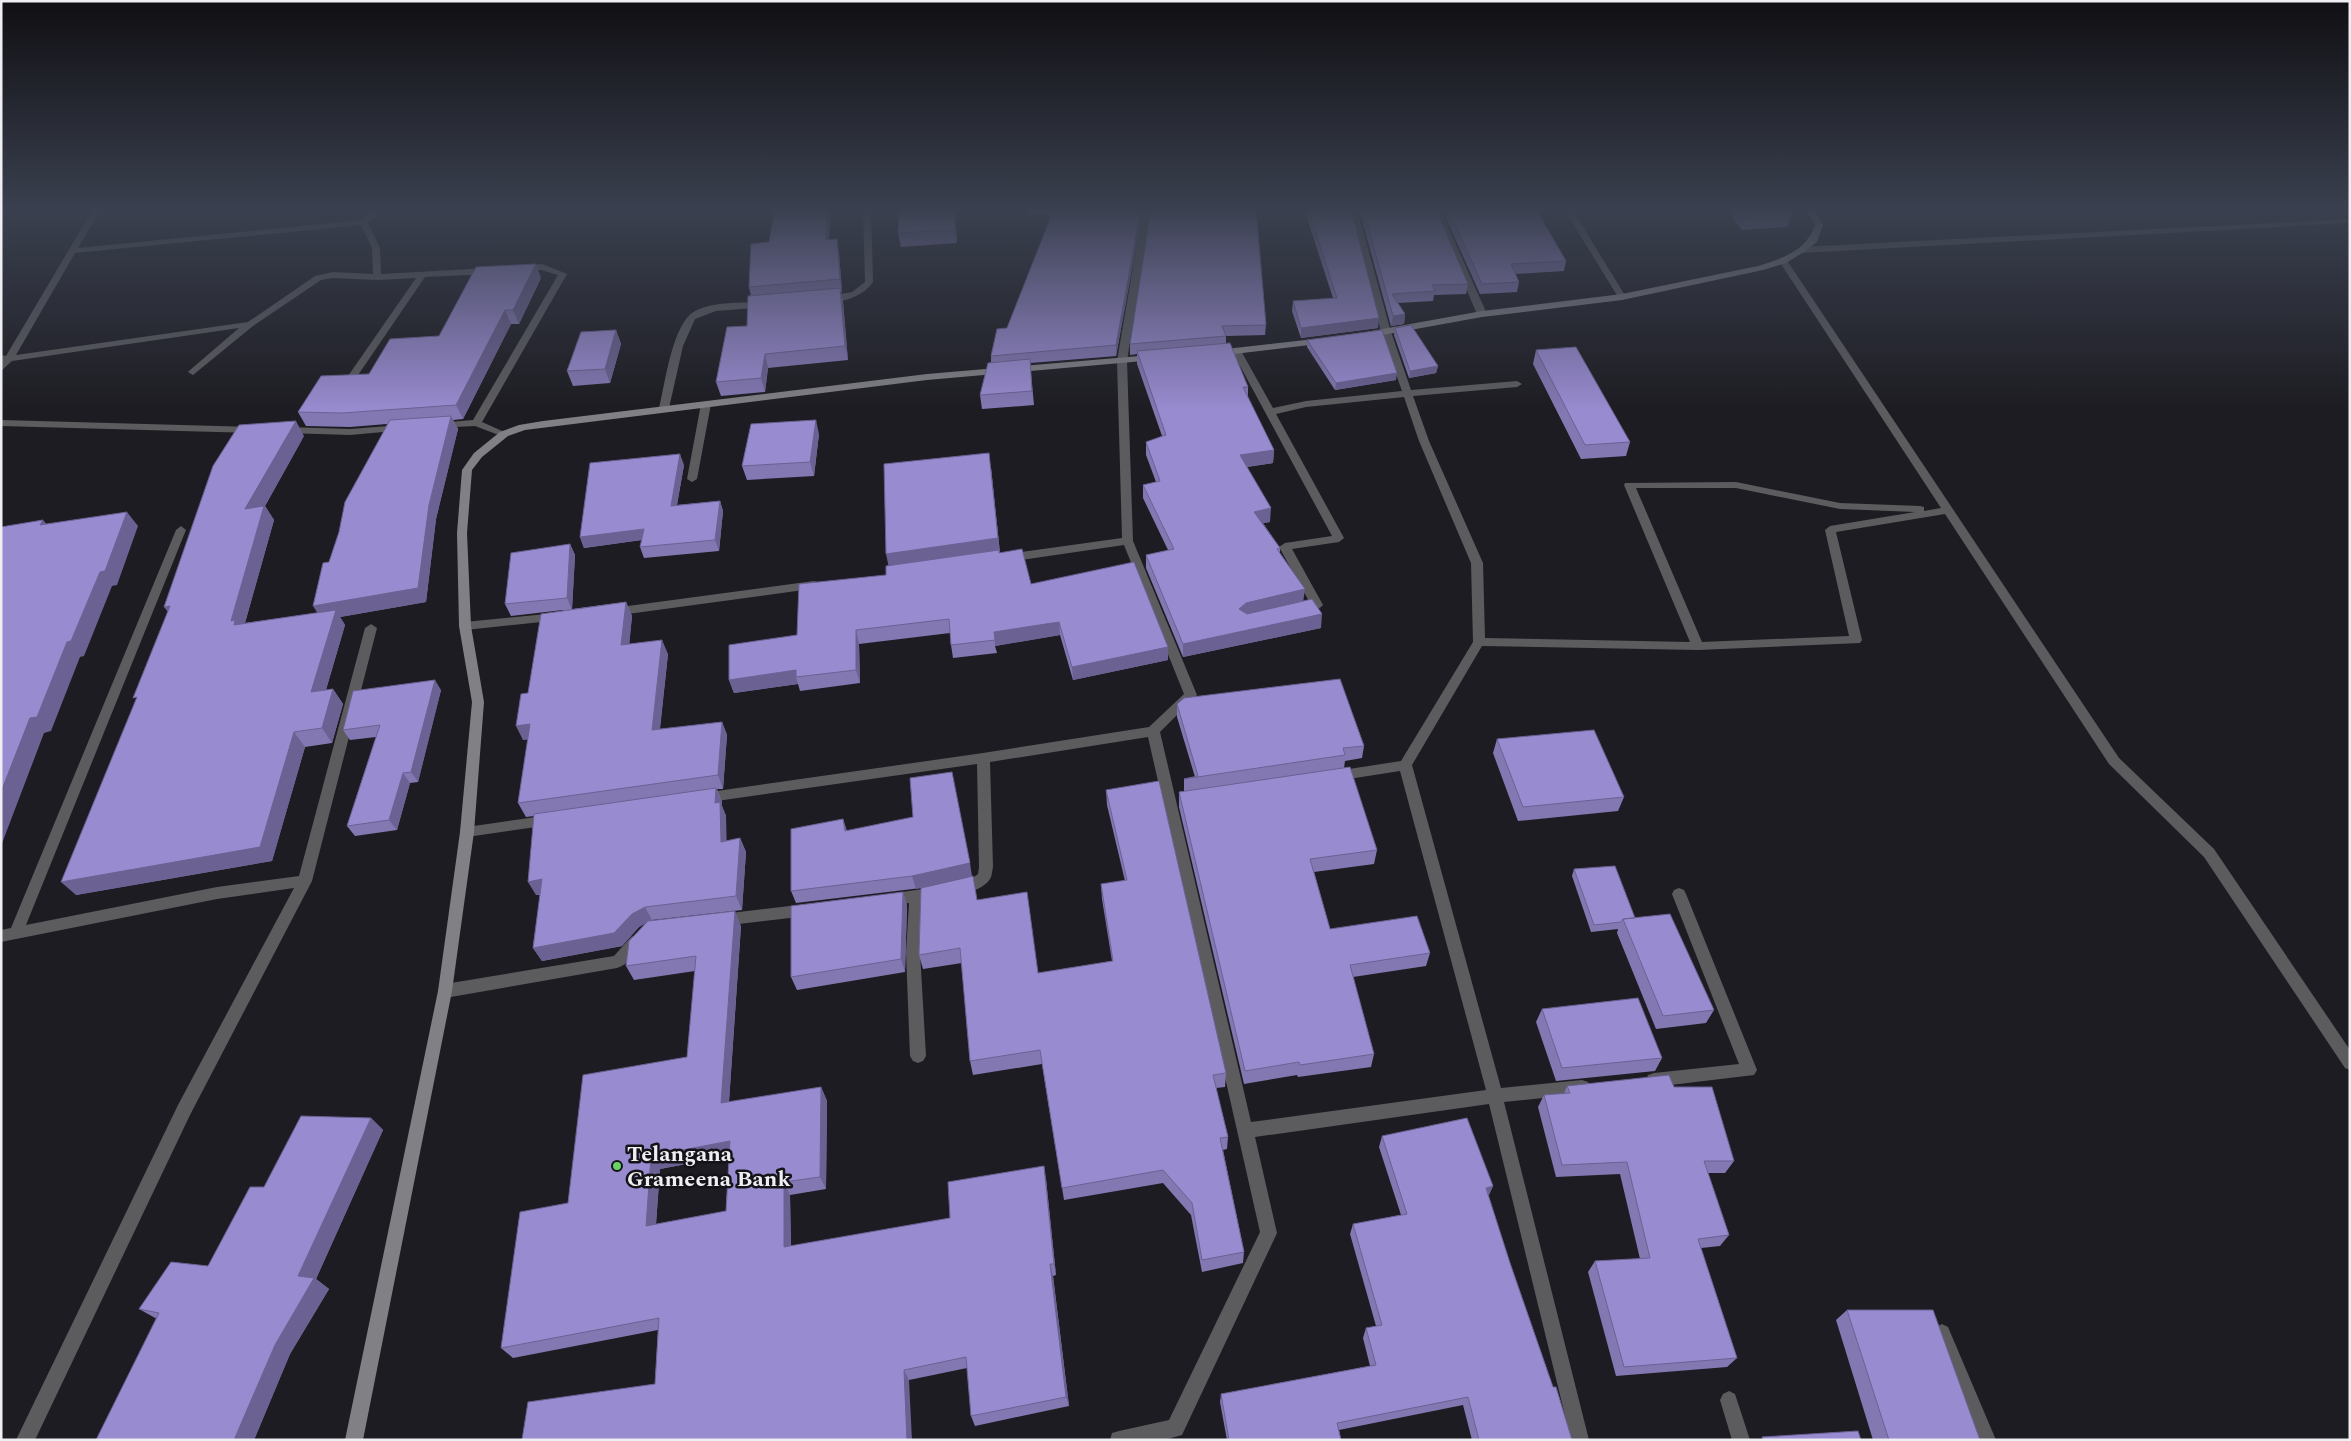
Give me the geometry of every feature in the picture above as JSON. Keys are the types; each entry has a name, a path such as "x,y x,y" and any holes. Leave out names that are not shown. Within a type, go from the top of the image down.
{"main road":[{"path":"1358,336 1482,314 1622,296 1719,276"},
{"path":"1208,354 1330,340"},
{"path":"354,1440 445,991 467,832 478,702 465,626 462,533 467,470 488,445 504,434 523,427 927,376 1160,358"}],"street":[{"path":"1,368 5,358 56,276"},
{"path":"193,372 251,324 318,278 327,276"},
{"path":"361,276 394,276"},
{"path":"353,376 421,276"},
{"path":"476,423 562,276"},
{"path":"817,300 846,297 863,292 869,282 869,276"},
{"path":"691,800 983,758 1153,731 1191,695 1128,541 1122,361 1136,276"},
{"path":"1371,276 1386,332 1424,441 1477,563 1479,642 1405,765 1495,1096 1580,1440"},
{"path":"1465,276 1482,314"},
{"path":"1610,276 1622,296"},
{"path":"1793,276 2114,761 2209,853 2350,1063"},
{"path":"664,408 683,329 693,316 711,309 779,304"},
{"path":"5,358 251,324"},
{"path":"1237,352 1339,538 1285,548 1317,605 1290,611"},
{"path":"1270,412 1315,403 1516,384"},
{"path":"692,479 706,404"},
{"path":"1,423 350,432 408,428"},
{"path":"428,426 476,423 504,434"},
{"path":"1698,646 1630,485 1736,485 1840,506 1948,510"},
{"path":"1479,642 1698,646 1856,640 1830,530 1948,510"},
{"path":"16,933 181,530"},
{"path":"991,560 1128,541"},
{"path":"599,613 824,583"},
{"path":"465,626 570,616"},
{"path":"25,1440 184,1110 305,881 371,628"},
{"path":"1119,1440 1175,1428 1269,1233 1245,1131 1174,800 1153,731"},
{"path":"877,902 916,897 975,884 984,877 986,867 983,758"},
{"path":"1326,777 1405,765"},
{"path":"467,832 564,818"},
{"path":"1,936 217,893 305,881"},
{"path":"1642,1081 1749,1070 1679,894"},
{"path":"916,897 913,952 918,1056"},
{"path":"712,921 819,909"},
{"path":"445,991 617,962 624,957 640,935 646,932"},
{"path":"1245,1131 1495,1096 1593,1086"},
{"path":"1942,1333 1988,1440"},
{"path":"1729,1400 1742,1440"}],"building":[{"path":"471,276 530,276 513,310 505,310 456,405 342,413 298,412 321,376 369,374 390,339 439,336"},
{"path":"750,276 840,276 840,279 749,287"},
{"path":"1027,276 1129,276 1116,345 991,356 997,329 1007,328"},
{"path":"1141,276 1262,276 1266,325 1222,326 1226,336 1130,344"},
{"path":"1330,276 1368,276 1379,318 1301,328 1293,301 1337,298"},
{"path":"1382,276 1465,276 1468,284 1432,285 1435,291 1392,294 1405,314 1393,316"},
{"path":"1478,276 1516,276 1519,282 1482,284"},
{"path":"840,288 845,346 765,354 761,378 716,382 727,327 747,326 748,296"},
{"path":"1411,325 1438,366 1410,371 1395,328"},
{"path":"616,330 605,369 567,371 581,332"},
{"path":"1382,330 1397,373 1336,383 1307,340"},
{"path":"1230,343 1248,387 1243,387 1274,450 1240,455 1271,508 1254,512 1280,548 1277,549 1305,589 1246,603 1239,609 1247,614 1312,599 1322,614 1183,644 1146,555 1174,549 1143,485 1160,481 1146,442 1166,435 1137,351"},
{"path":"1576,347 1630,442 1585,445 1536,350"},
{"path":"1030,359 1032,391 980,395 988,363"},
{"path":"451,416 429,505 418,588 313,606 323,563 329,562 339,532 345,502 390,420"},
{"path":"816,420 810,462 742,466 751,424"},
{"path":"296,421 245,509 264,506 231,621 235,620 234,625 336,610 311,692 333,689 322,728 294,732 260,847 61,882 137,697 133,698 170,606 164,607 213,466 239,425"},
{"path":"989,453 998,538 886,554 884,464"},
{"path":"680,454 671,506 720,501 715,540 640,547 644,529 580,537 590,463"},
{"path":"127,512 105,571 100,572 71,641 67,642 37,717 30,718 1,792 1,527 43,520 40,525"},
{"path":"570,544 567,598 505,604 511,553"},
{"path":"1022,549 1031,584 1134,562 1168,647 1072,667 1059,622 994,632 995,640 951,645 949,619 856,630 856,670 796,677 796,670 729,680 729,645 797,635 799,584 886,575 886,566 999,550 999,553"},
{"path":"626,602 621,645 662,640 652,730 722,722 718,775 518,803 530,724 516,726 521,694 528,693 541,614"},
{"path":"1340,679 1364,746 1343,748 1345,755 1184,779 1198,776 1177,704 1184,698"},
{"path":"435,680 411,772 403,773 389,820 347,826 380,725 343,730 353,691"},
{"path":"1594,730 1624,797 1523,807 1497,739"},
{"path":"1350,767 1377,850 1310,859 1330,929 1417,916 1430,953 1350,965 1374,1054 1300,1065 1299,1062 1245,1071 1179,792"},
{"path":"952,772 970,863 912,876 791,891 791,829 843,819 845,831 913,817 910,778"},
{"path":"1159,781 1226,1073 1213,1075 1228,1137 1220,1138 1244,1252 1202,1260 1192,1203 1163,1170 1062,1188 1040,1050 970,1061 960,948 919,955 921,888 973,876 977,900 1027,892 1038,973 1113,961 1101,884 1127,880 1106,790"},
{"path":"716,788 715,803 720,802 721,842 740,838 736,896 645,907 632,914 614,933 533,948 542,879 528,882 534,814"},
{"path":"1615,866 1635,918 1623,919 1621,922 1594,925 1574,869"},
{"path":"903,892 901,959 791,977 791,906"},
{"path":"735,911 721,1103 821,1087 820,1177 784,1182 784,1247 950,1218 948,1182 1044,1166 1054,1264 1050,1264 1066,1397 971,1416 966,1357 904,1370 907,1440 522,1440 528,1402 655,1384 659,1318 501,1348 520,1212 568,1203 583,1075 687,1057 696,956 626,966 629,941 648,921","holes":["730,1141 726,1211 646,1226 651,1156"]},
{"path":"1670,914 1714,1010 1663,1016 1623,919"},
{"path":"1638,998 1662,1058 1562,1068 1542,1009"},
{"path":"1669,1075 1674,1087 1712,1087 1734,1161 1704,1161 1729,1235 1698,1239 1737,1358 1624,1367 1595,1261 1650,1258 1627,1162 1562,1165 1544,1095 1570,1093 1567,1086"},
{"path":"301,1116 371,1118 298,1276 314,1278 275,1345 234,1440 96,1440 159,1313 139,1309 171,1262 208,1266 250,1187 264,1187"},
{"path":"1467,1118 1493,1186 1486,1188 1510,1263 1553,1387 1556,1387 1572,1440 1479,1440 1468,1397 1337,1423 1341,1440 1229,1440 1221,1394 1376,1365 1366,1328 1382,1325 1353,1224 1407,1214 1382,1136"},
{"path":"1847,1310 1933,1310 1980,1440 1889,1440"},
{"path":"1858,1431 1861,1440 1763,1440 1762,1437"}],"place":[{"name":"Telangana Grameena Bank","path":"617,1166"}]}
